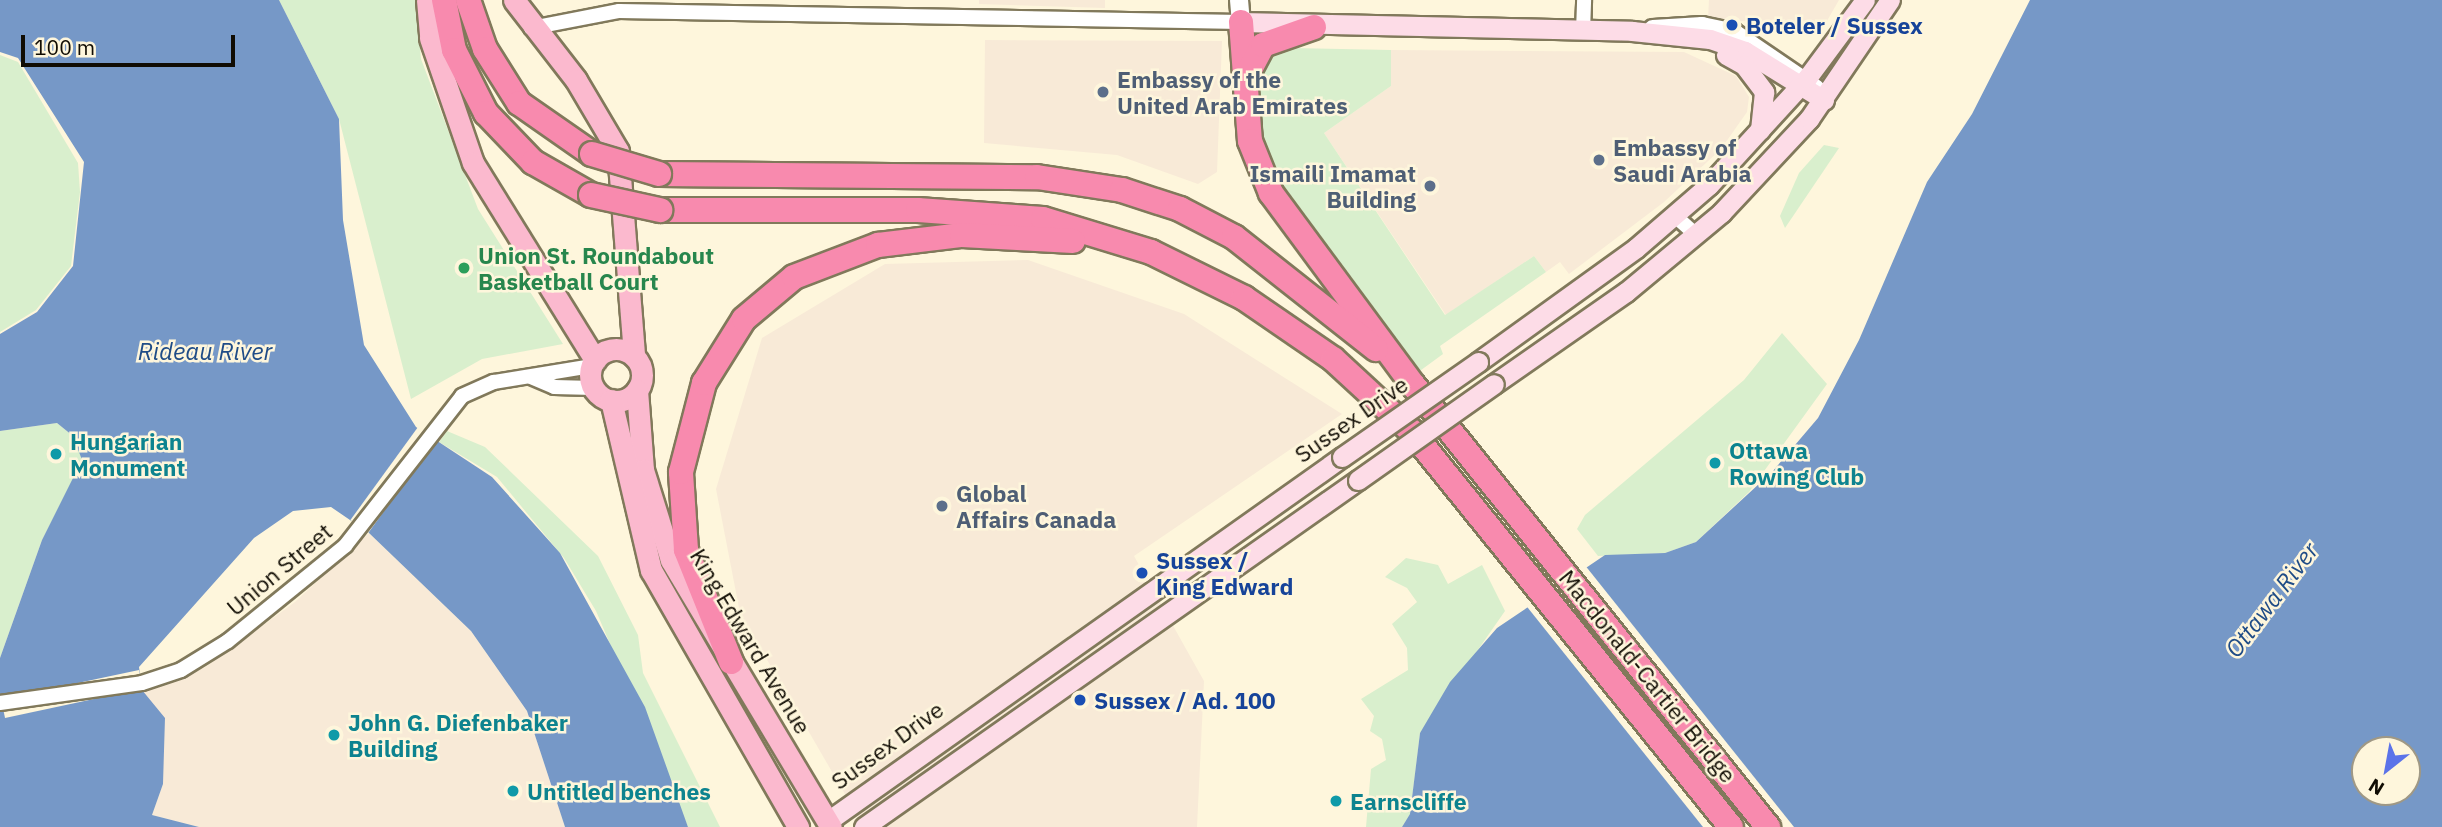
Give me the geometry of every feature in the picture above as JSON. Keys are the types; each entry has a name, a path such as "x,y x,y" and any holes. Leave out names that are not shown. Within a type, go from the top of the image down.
{"highway":[{"path":"444,0 454,50 486,113 533,162 590,195 660,210 978,212 1043,219 1151,252"},
{"path":"468,0 485,49 519,103 592,154 659,174 1001,176 1122,190 1189,213 1259,253 1341,316 1414,386"},
{"path":"1240,11 1249,132 1261,176 1414,386"},
{"path":"1245,78 1263,45 1314,27"},
{"path":"731,662 697,588 683,530 681,472 696,401 731,335 794,277 878,245 987,235 1151,252"},
{"name":"Macdonald-Cartier Bridge","path":"1151,252 1244,298 1340,364 1417,438 1731,827"},
{"name":"Macdonald-Cartier Bridge","path":"1414,386 1768,827"}],"main road":[{"path":"427,0 430,38 472,163 611,400 622,426 638,536 651,570 798,827"},
{"path":"514,0 531,28 576,80 618,151 634,356 642,375 637,390 611,400"},
{"name":"Sussex Drive","path":"826,825 1113,614 1478,362 1674,215 1760,132 1803,84 1865,0"},
{"path":"864,827 1494,384 1696,235 1824,100 1890,0"},
{"path":"1240,11 1314,27 1632,32 1676,36 1730,45 1803,84 1824,100"},
{"path":"1676,36 1730,57 1756,79 1765,100 1760,132"},
{"path":"594,371 611,350 634,356"},
{"name":"King Edward Avenue","path":"637,390 643,470 661,536 826,825"},
{"path":"1113,614 1132,639"}],"street":[{"path":"746,17 748,0"},
{"path":"1583,32 1584,0"},
{"path":"531,28 618,11 746,17 1240,11"},
{"path":"1632,32 1679,26 1726,30 1803,84"},
{"path":"1674,215 1696,235"},
{"name":"Union Street","path":"0,703 142,683 181,670 228,642 360,527 428,433 462,397 494,382 594,371"},
{"name":"Union Street","path":"529,377 554,387 594,371"}],"shaded area":[{"path":"979,0 1105,0 1105,8 979,4"},
{"path":"1709,0 1839,0 1824,26 1708,19"},
{"name":"Embassy of the United Arab Emirates","path":"985,40 1222,41 1217,172 1198,184 1117,155 984,143"},
{"path":"1391,50 1684,52 1736,76 1749,97 1747,112 1721,149 1664,202 1569,274 1560,262 1546,272 1534,256 1446,315 1324,133 1391,86"},
{"path":"1028,260 1184,314 1342,414 1134,556 1204,681 1197,827 864,827 740,613 716,489 762,338 885,264"},
{"path":"369,533 471,631 527,711 565,827 199,827 152,815 163,784 142,690 204,668 295,602"}],"green space":[{"path":"279,0 416,0 421,59 478,209 563,344 482,359 411,399 339,119"},
{"path":"1292,48 1391,50 1391,86 1324,133 1445,315 1534,256 1546,272 1440,346 1443,354 1417,373 1267,168 1255,79 1272,52"},
{"path":"0,55 18,62 78,163 80,192 71,266 36,310 0,332"},
{"path":"1824,145 1839,148 1785,228 1780,216 1799,173"},
{"name":"Ottawa Rowing Club","path":"1782,333 1827,384 1749,492 1696,542 1665,553 1598,556 1577,529 1585,515 1744,380"},
{"path":"57,423 73,436 83,460 42,540 0,658 0,431"},
{"path":"447,431 485,447 598,556 638,635 643,673 720,827 688,827 596,611 564,558 497,477 439,442"},
{"path":"1406,558 1438,565 1448,584 1482,565 1505,611 1420,733 1410,815 1402,827 1366,827 1371,769 1386,760 1382,739 1370,731 1374,716 1361,699 1408,670 1407,648 1392,624 1417,602 1407,588 1385,577"}],"water":[{"name":"Rideau River","path":"0,0 279,0 339,119 343,220 364,345 416,427 492,477 560,553 645,707 688,827 565,827 527,711 471,631 369,533 331,507 293,511 254,538 139,667 142,690 165,718 163,784 152,815 199,827 0,827 0,658 42,540 82,460 73,436 57,423 0,431 0,334 37,312 73,266 84,162 18,58 0,52"},
{"name":"Ottawa River","path":"2030,0 2442,0 2442,827 1402,827 1410,814 1420,733 1450,682 1497,628 1605,555 1665,553 1696,542 1773,471 1818,418 1859,340 1927,182 1972,114"}],"pier":[{"path":"418,427 436,440 368,533 350,520"},
{"path":"1584,564 1794,827 1703,827 1524,603"},
{"path":"139,670 143,689 5,718 1,699"}],"place":[{"name":"Boteler / Sussex","path":"1732,25"},
{"name":"Embassy of the United Arab Emirates","path":"1103,92"},
{"name":"Embassy of Saudi Arabia","path":"1599,160"},
{"name":"Ismaili Imamat Building","path":"1430,186"},
{"name":"Union St. Roundabout Basketball Court","path":"464,268"},
{"name":"Hungarian Monument","path":"56,454"},
{"name":"Ottawa Rowing Club","path":"1715,463"},
{"name":"Global Affairs Canada","path":"942,506"},
{"name":"Sussex / King Edward","path":"1142,573"},
{"name":"Sussex / Ad. 100","path":"1080,700"},
{"name":"John G. Diefenbaker Building","path":"334,735"},
{"name":"Untitled benches","path":"513,791"},
{"name":"Earnscliffe","path":"1336,801"}]}
